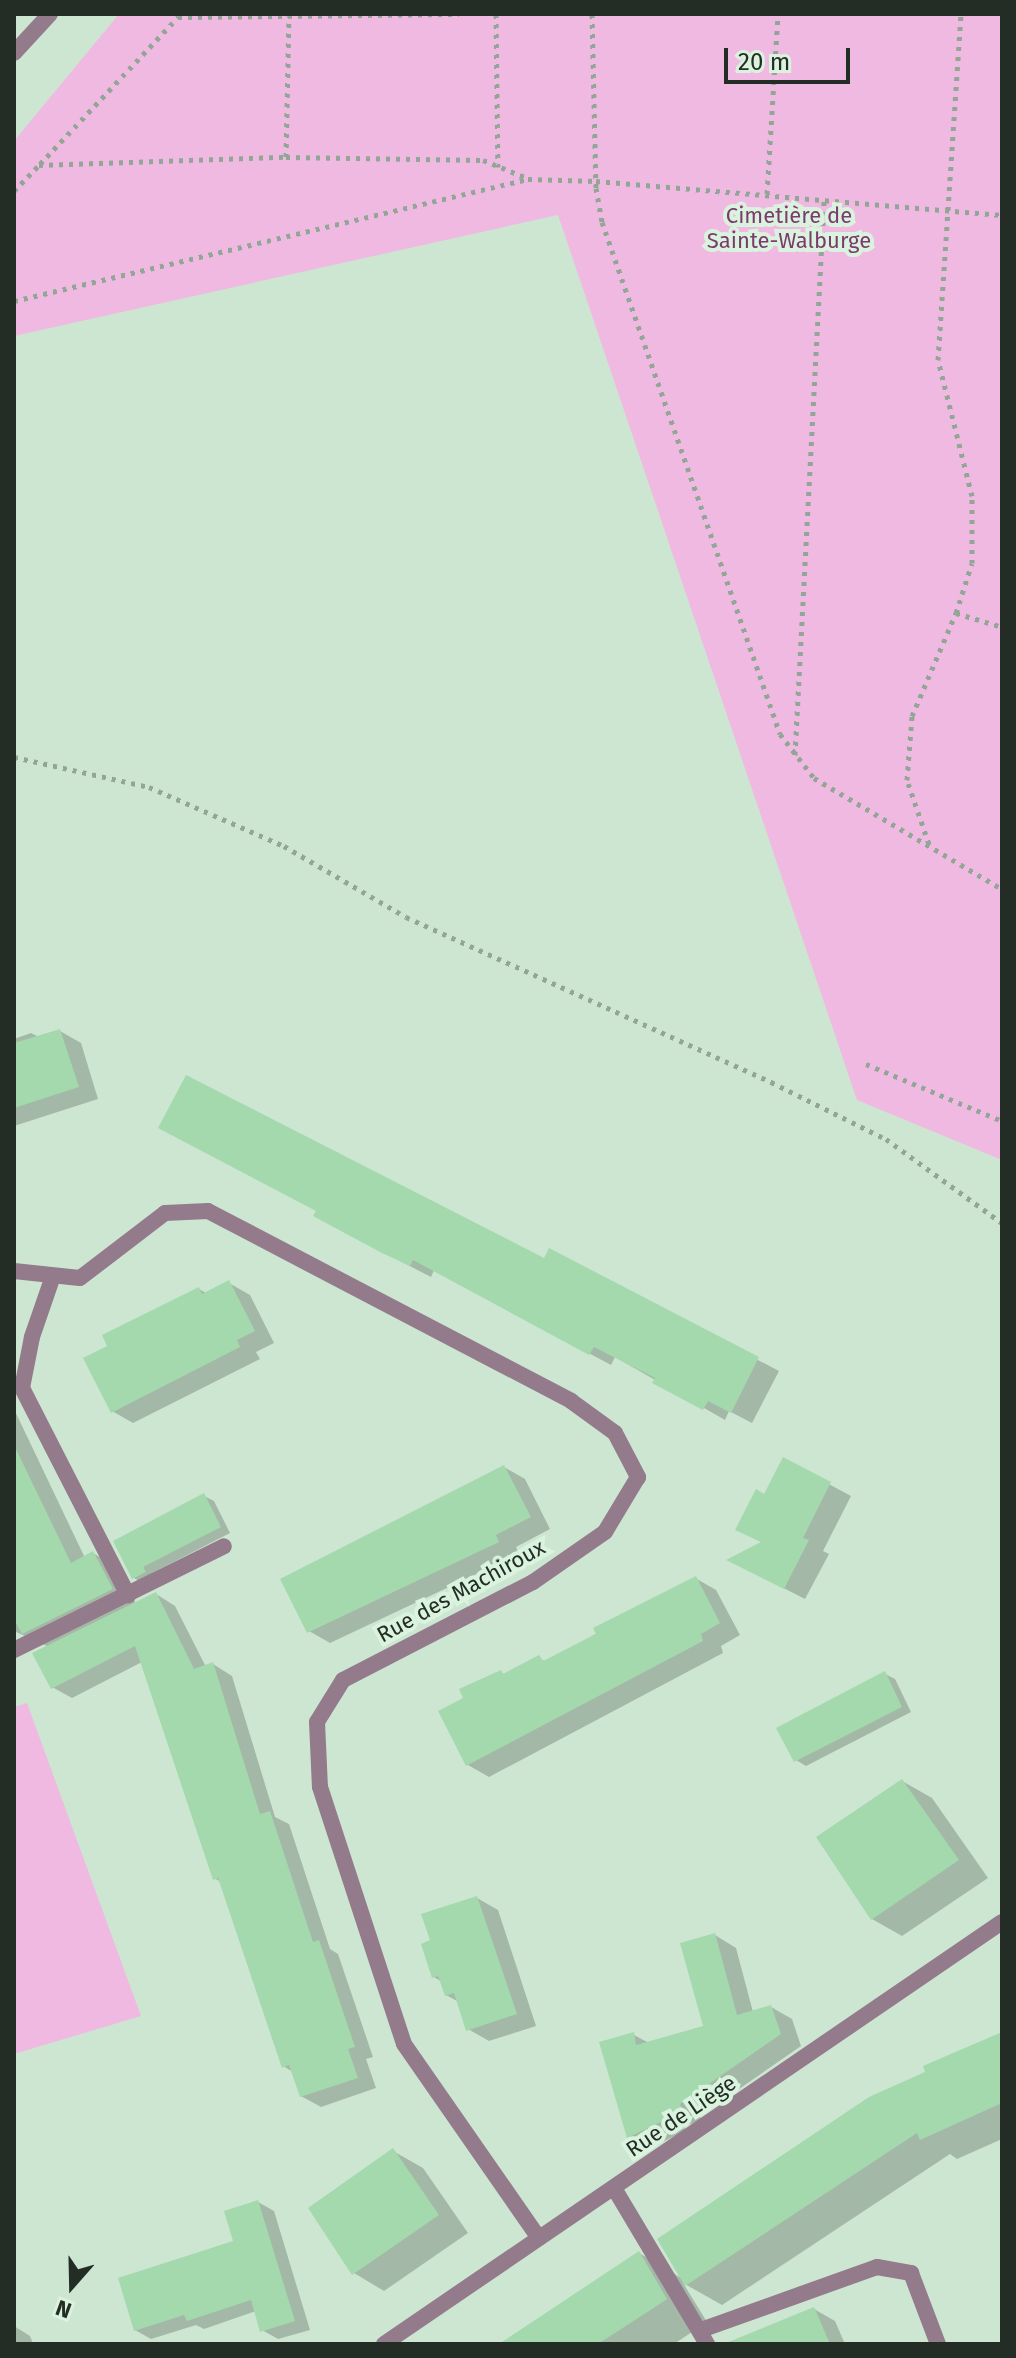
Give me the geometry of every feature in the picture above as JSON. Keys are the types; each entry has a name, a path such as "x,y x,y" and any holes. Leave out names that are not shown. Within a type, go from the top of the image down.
{"street":[{"path":"14,53 50,14"},
{"name":"Rue des Machiroux","path":"14,1271 80,1278 165,1213 208,1211 571,1401 615,1433 638,1477 605,1532 533,1582 343,1680 317,1722 320,1787 404,2044 538,2237"},
{"path":"53,1276 32,1337 22,1388 128,1595"},
{"path":"14,1650 224,1546"},
{"name":"Rue de Liège","path":"384,2344 1002,1922"},
{"path":"614,2188 704,2337 877,2267 911,2273 938,2344"}],"path":[{"path":"14,191 179,16 459,14"},
{"path":"496,14 498,167"},
{"path":"592,14 596,181 602,222 780,734 795,758 814,778 1002,889"},
{"path":"767,194 778,14"},
{"path":"929,844 907,780 912,716 956,613 972,563 972,496 938,360 961,14"},
{"path":"286,157 289,16"},
{"path":"39,165 286,157 483,160 528,179"},
{"path":"14,301 528,179 596,181 1002,215"},
{"path":"795,758 824,201"},
{"path":"956,613 1002,627"},
{"path":"994,624 1002,618"},
{"path":"14,757 149,787 284,846 406,917 771,1082 886,1139 1002,1223"},
{"path":"866,1064 1002,1121"}],"green space":[{"name":"Cimetière de Sainte-Walburge","path":"119,14 1002,14 1002,1160 857,1100 558,215 14,336 14,141"},
{"path":"27,1703 141,2016 14,2054 14,1707"}],"building":[{"path":"60,1029 79,1087 14,1108 14,1043"},
{"path":"186,1075 544,1258 549,1248 759,1357 731,1413 708,1401 703,1410 652,1383 655,1378 594,1347 589,1355 413,1260 410,1266 382,1253 313,1216 316,1211 158,1128"},
{"path":"229,1280 255,1331 237,1340 240,1347 111,1413 83,1358 107,1346 102,1335 199,1287 202,1294"},
{"path":"14,1445 71,1563 93,1551 113,1589 22,1634 14,1619"},
{"path":"783,1457 831,1482 803,1538 809,1540 784,1589 726,1560 761,1542 735,1530 756,1489 764,1494"},
{"path":"504,1465 531,1517 496,1535 499,1542 307,1633 280,1579"},
{"path":"204,1493 221,1527 143,1567 146,1572 132,1579 113,1541"},
{"path":"696,1576 720,1623 701,1634 703,1641 466,1766 438,1711 463,1698 459,1689 501,1670 503,1674 539,1655 543,1661 596,1634 593,1628"},
{"path":"156,1592 194,1669 213,1662 260,1814 270,1811 313,1942 319,1940 355,2047 348,2049 358,2078 300,2097 289,2065 282,2068 218,1878 213,1880 135,1646 51,1689 32,1653"},
{"path":"885,1671 902,1707 794,1762 776,1728"},
{"path":"902,1779 959,1860 871,1920 816,1837"},
{"path":"477,1896 517,2014 466,2031 454,1993 445,1996 438,1976 432,1978 421,1944 430,1940 421,1914"},
{"path":"715,1933 737,2015 771,2005 781,2034 680,2104 682,2109 664,2115 665,2120 627,2138 599,2042 634,2032 636,2045 703,2026 680,1943"},
{"path":"1002,2032 1002,2103 920,2140 917,2133 685,2286 657,2239 869,2097 925,2072 923,2066"},
{"path":"393,2148 439,2215 352,2275 308,2208"},
{"path":"258,2200 295,2321 260,2332 251,2300 187,2321 184,2315 134,2331 118,2278 233,2241 224,2211"},
{"path":"639,2251 667,2299 649,2311 598,2344 499,2344"},
{"path":"814,2307 830,2344 726,2344 726,2343"}]}
